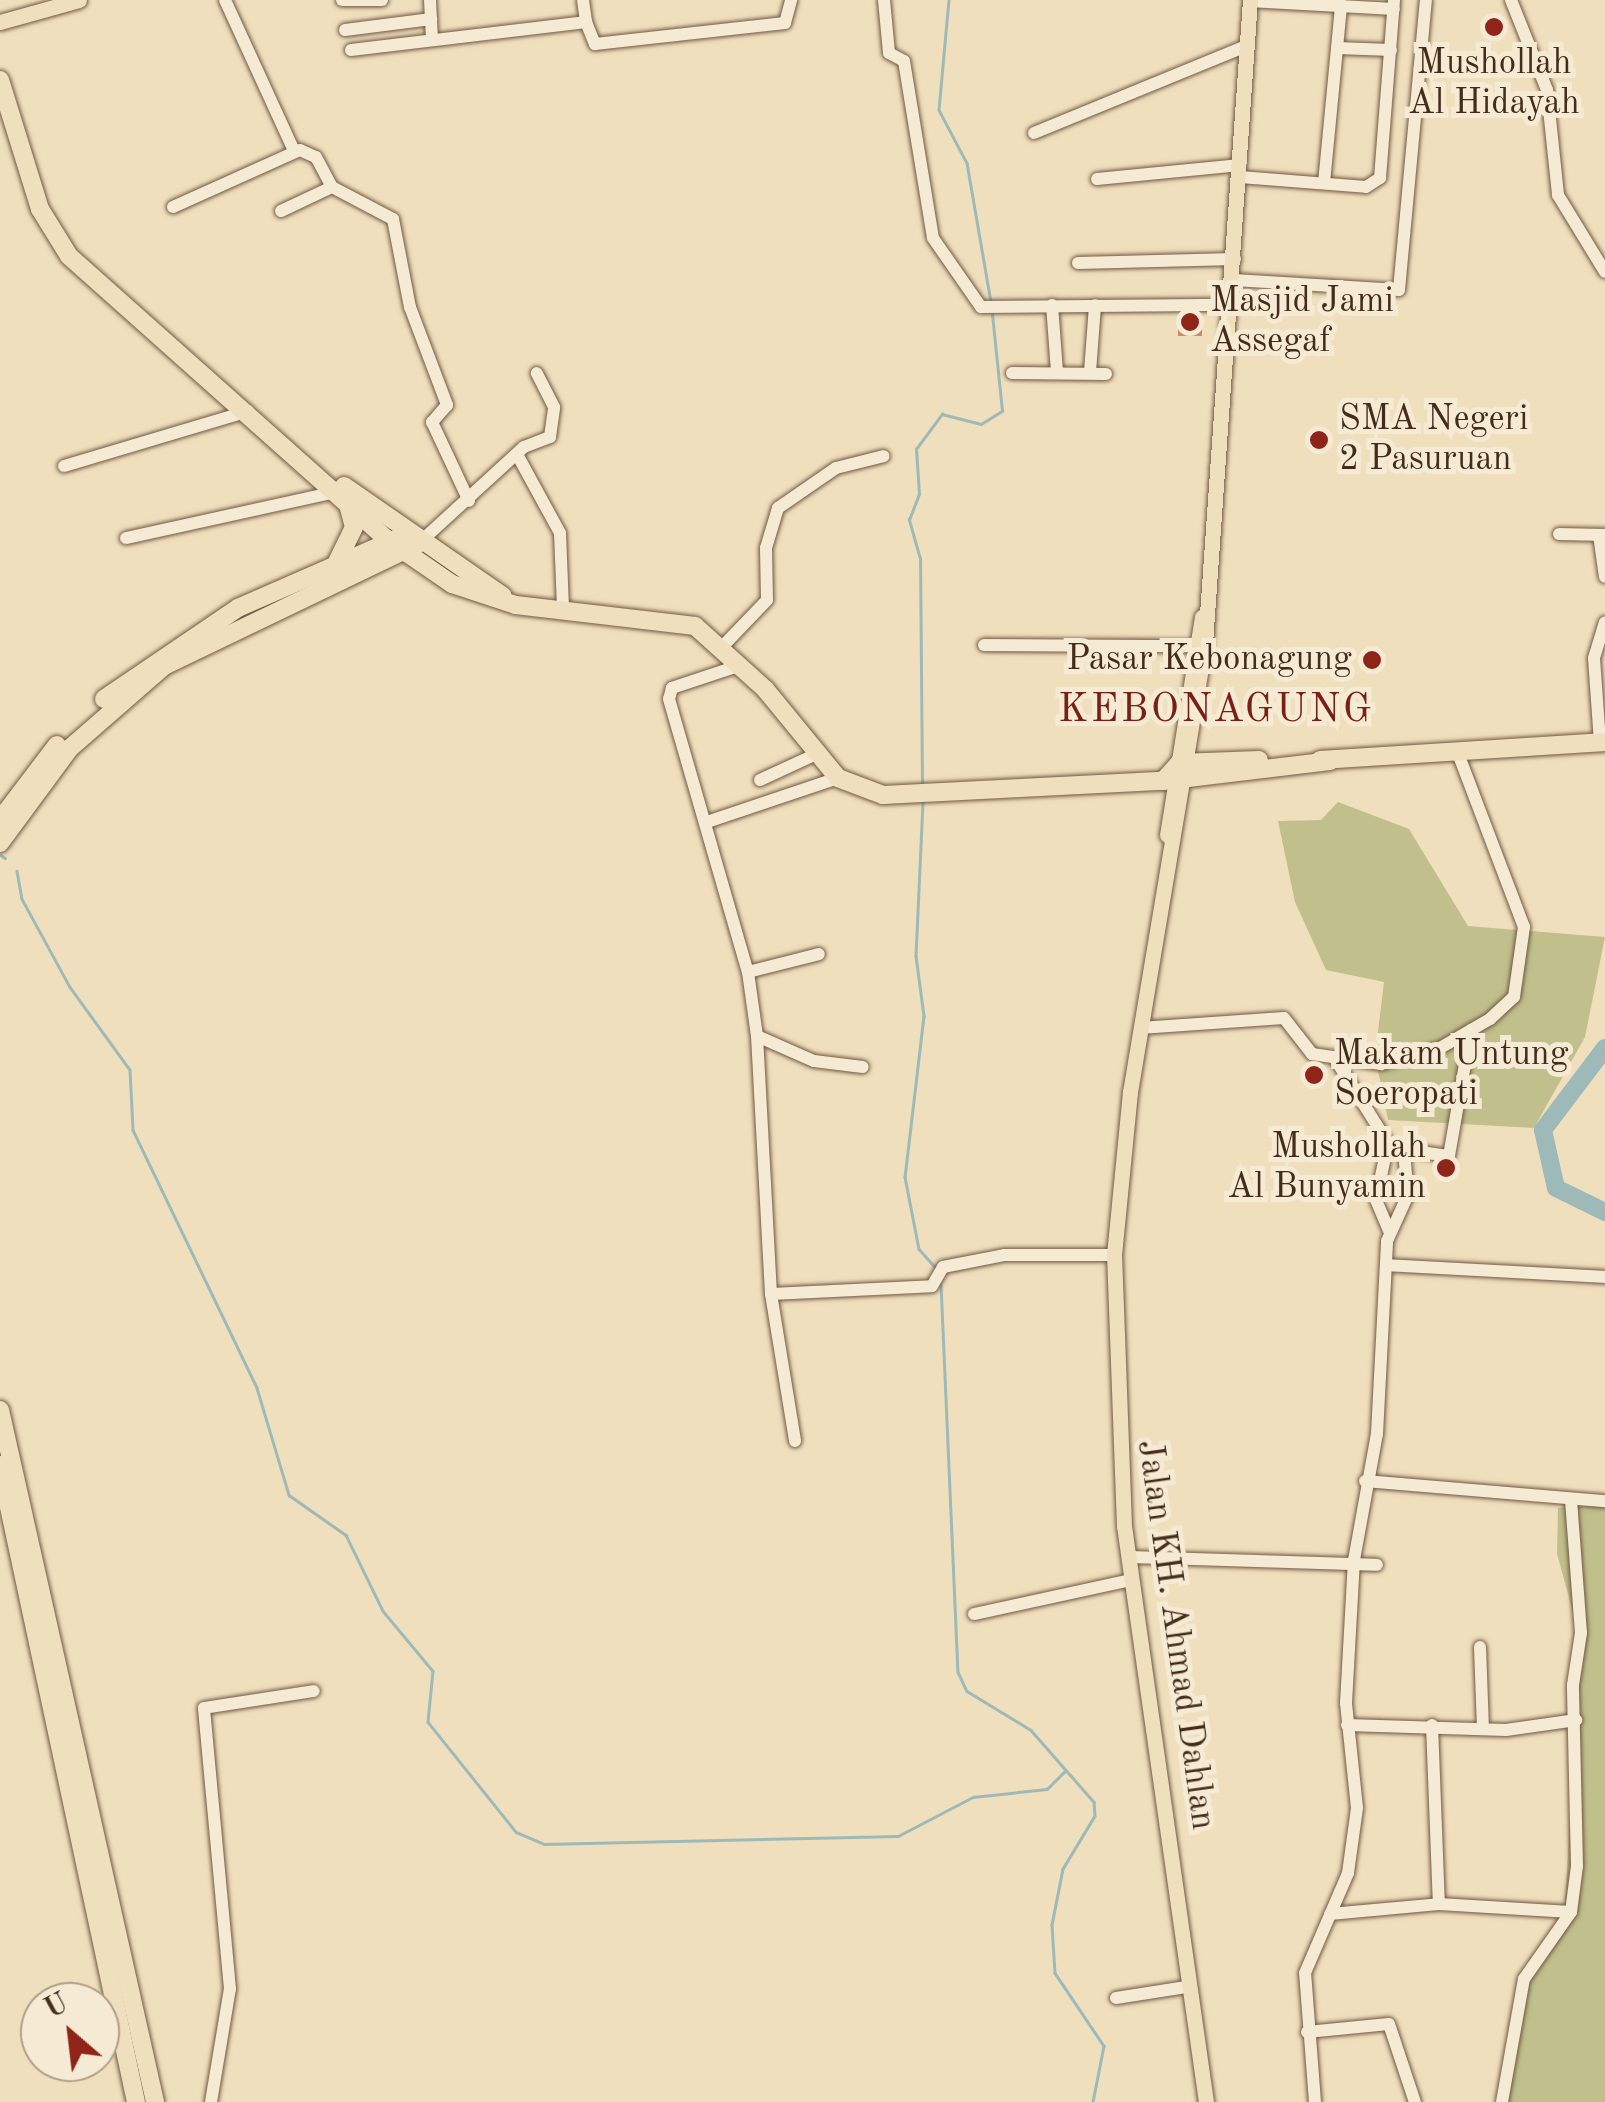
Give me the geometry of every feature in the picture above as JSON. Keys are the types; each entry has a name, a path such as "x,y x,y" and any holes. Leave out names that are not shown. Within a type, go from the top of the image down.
{"highway":[{"path":"0,80 4,112 40,209 69,256 403,542 432,572"},
{"path":"313,466 342,497 403,542 516,605"},
{"path":"336,563 354,527 342,497"},
{"path":"0,820 124,680 238,608 336,563 403,542"},
{"path":"0,843 70,748 126,694 204,644 369,564 403,542"},
{"path":"369,564 432,572 516,605 682,622 722,647 838,778 907,796 936,797 1180,773 1602,742"},
{"path":"0,1410 155,2102"},
{"path":"0,1466 136,2102"}],"main road":[{"path":"0,22 78,0"},
{"path":"1180,773 1204,614 1234,280 1250,0"},
{"path":"1180,773 1193,646 1204,614"},
{"name":"Jalan KH. Ahmad Dahlan","path":"1180,773 1140,1028 1114,1255 1128,1556 1186,1986 1206,2102"}],"street":[{"path":"225,0 294,151"},
{"path":"342,0 382,0"},
{"path":"430,0 432,40"},
{"path":"583,0 594,44 785,23 791,0"},
{"path":"884,0 889,52 904,61 933,238 992,310 1052,305 1231,305"},
{"path":"1097,179 1240,171 1366,188 1380,178 1394,4 1250,0"},
{"path":"1234,280 1399,290 1426,0"},
{"path":"1511,0 1547,90 1558,196 1605,272"},
{"path":"1324,183 1341,4"},
{"path":"346,30 431,19"},
{"path":"351,50 586,22"},
{"path":"1034,133 1246,46"},
{"path":"1337,48 1390,50"},
{"path":"173,207 294,151 316,157 332,187 380,206 398,228 410,307 447,405 432,422 469,501"},
{"path":"282,211 332,187"},
{"path":"1078,263 1235,258"},
{"path":"1052,305 1057,370"},
{"path":"1090,372 1094,306"},
{"path":"1012,373 1057,370 1106,374"},
{"path":"403,542 469,501 552,434 554,407 537,373"},
{"path":"64,466 251,410"},
{"path":"722,647 767,600 766,548 778,508 836,468 884,456"},
{"path":"519,458 560,532 564,608"},
{"path":"126,538 342,497"},
{"path":"1559,534 1602,535 1605,577"},
{"path":"1602,742 1594,658 1605,623"},
{"path":"984,646 1193,646"},
{"path":"741,666 669,694 748,972 757,1036 771,1294 795,1441"},
{"path":"1140,1028 1284,1018 1312,1054 1381,1064 1471,1030 1514,997 1524,927 1458,753"},
{"path":"760,780 814,755"},
{"path":"707,822 838,778"},
{"path":"748,972 820,954"},
{"path":"1334,1057 1388,1144 1404,1152 1449,1156 1471,1030"},
{"path":"757,1036 800,1058 862,1066"},
{"path":"1388,1144 1376,1200 1389,1230"},
{"path":"1314,2102 1305,1973 1348,1873 1357,1808 1347,1725 1354,1560 1365,1480 1378,1434 1389,1230 1408,1195 1404,1152"},
{"path":"771,1294 938,1274 1004,1255 1114,1255"},
{"path":"1386,1265 1605,1277"},
{"path":"1365,1480 1570,1502 1605,1501"},
{"path":"1502,2102 1524,1979 1570,1912 1580,1839 1576,1720 1581,1603 1570,1502"},
{"path":"1128,1556 1354,1560 1377,1565"},
{"path":"974,1614 1132,1580"},
{"path":"1480,1647 1483,1729"},
{"path":"211,2102 230,1989 204,1708 314,1691"},
{"path":"1347,1725 1483,1729 1576,1720"},
{"path":"1432,1726 1440,1904"},
{"path":"1330,1914 1440,1904 1570,1912"},
{"path":"1116,1998 1186,1986"},
{"path":"1307,2032 1389,2024 1415,2102"}],"shaded area":[{"path":"1338,802 1409,829 1468,926 1605,937 1585,1037 1534,1128 1388,1120 1375,1056 1384,982 1326,970 1295,902 1278,821 1321,820"},
{"path":"1605,1505 1605,2102 1496,2102 1521,1977 1564,1923 1580,1637 1557,1554 1558,1508"}],"building":[{"name":"Masjid Jami Assegaf","path":"1178,315 1202,315 1202,336 1178,336"}],"waterway":[{"path":"949,0 939,110 967,163 991,302"},
{"path":"922,784 920,559 909,520 919,494 916,449 942,414 981,424 1002,411 992,315"},
{"path":"923,802 916,956 924,1016 905,1177 919,1249 935,1267"},
{"path":"1,855 5,858"},
{"path":"17,871 22,899 70,987 130,1070 133,1130 257,1388 289,1495 346,1535 383,1611 433,1671 428,1722 516,1832 544,1844 898,1836 973,1797 1047,1789 1065,1771"},
{"path":"1605,1048 1543,1130 1556,1188 1605,1212"},
{"path":"941,1284 958,1672 967,1691 1031,1730 1094,1802 1095,1816 1063,1869 1052,1925 1055,1973 1104,2046 1093,2102"}],"place":[{"name":"Mushollah Al Hidayah","path":"1494,27"},
{"name":"Masjid Jami Assegaf","path":"1190,322"},
{"name":"SMA Negeri 2 Pasuruan","path":"1319,440"},
{"name":"Pasar Kebonagung","path":"1372,660"},
{"name":"Makam Untung Soeropati","path":"1314,1075"},
{"name":"Mushollah Al Bunyamin","path":"1446,1168"}],"district":[{"name":"KEBONAGUNG","path":"1216,711"}]}
